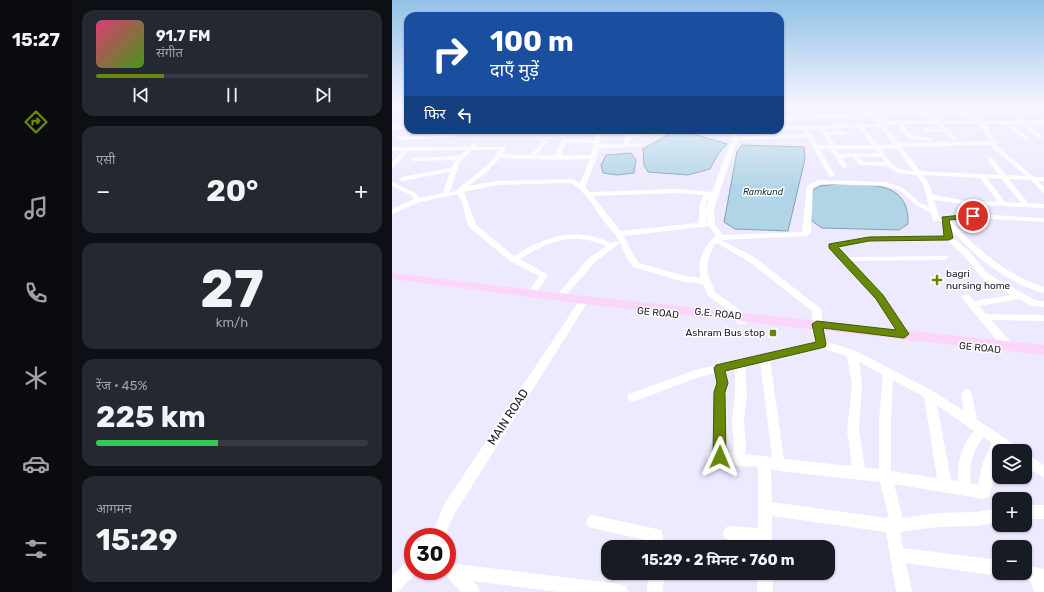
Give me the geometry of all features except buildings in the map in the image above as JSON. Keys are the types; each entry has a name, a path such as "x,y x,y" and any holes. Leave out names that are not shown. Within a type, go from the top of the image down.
{"main road":[{"path":"392,276 560,297 582,302"},
{"name":"GE ROAD","path":"392,283 817,327 1044,354"},
{"path":"817,327 904,334 1044,350"}],"street":[{"path":"392,144 404,134"},
{"path":"400,138 476,134"},
{"path":"582,186 594,157 599,134"},
{"path":"627,146 629,134"},
{"path":"702,225 703,203 711,193 726,165 735,138 734,134"},
{"path":"833,134 826,134 837,156 845,167"},
{"path":"866,134 884,155 889,164 899,172 1044,179"},
{"path":"888,134 926,184 931,197 936,219 973,216 1044,220"},
{"path":"907,134 910,137 933,139 928,134"},
{"path":"949,134 954,139"},
{"path":"992,134 996,139 994,143"},
{"path":"1021,134 1026,138"},
{"path":"1034,134 1041,141"},
{"path":"735,138 809,135 812,144 817,148 832,176"},
{"path":"557,158 564,140 627,146 640,145"},
{"path":"849,140 856,147"},
{"path":"446,192 453,170 460,158 478,142"},
{"path":"532,157 544,142"},
{"path":"817,148 994,143 1044,187"},
{"path":"392,149 504,146 499,156 463,190"},
{"path":"392,166 407,148"},
{"path":"837,156 884,155"},
{"path":"499,156 557,158 563,156 594,157"},
{"path":"855,156 862,164 889,164"},
{"path":"414,159 460,158"},
{"path":"991,160 1026,205"},
{"path":"402,179 453,170"},
{"path":"393,184 410,172"},
{"path":"982,176 1003,204"},
{"path":"1034,178 1044,191"},
{"path":"392,212 416,197 497,183 572,181 582,186 589,194 628,248 630,260 636,264 684,279 707,282"},
{"path":"740,319 733,309 711,294 703,272 704,261 711,244 718,238 804,234 807,232 810,186 819,182 880,183 894,185 918,204 934,212"},
{"path":"393,184 416,197"},
{"path":"463,190 468,220 473,226 515,259 544,275 532,294"},
{"path":"589,194 666,191 711,193"},
{"path":"711,193 711,224 718,238 751,259 817,310 817,327 821,344"},
{"path":"931,197 962,202 1044,206"},
{"path":"944,218 949,238 967,254 985,276 1039,304 1044,317 983,317"},
{"path":"944,218 964,241 1009,276 1044,290"},
{"path":"560,297 592,260 612,246 620,237 711,224"},
{"path":"515,259 535,246 565,236 591,238 612,246"},
{"path":"904,334 880,297 832,246 869,239 949,238"},
{"path":"843,259 944,258"},
{"path":"1008,346 969,301 1021,296"},
{"name":"MAIN ROAD","path":"441,528 450,508 582,302"},
{"path":"633,397 672,382 719,368 821,344 852,354 929,394 969,420 982,431 1004,444"},
{"path":"852,354 857,385 853,431 859,473"},
{"path":"765,358 779,465"},
{"path":"738,460 740,446 738,420 741,395 740,363"},
{"path":"719,368 722,383 720,392 716,457 764,464 885,476 984,492 986,470 991,454 1000,441"},
{"path":"888,373 885,420 885,476 895,515 892,526 904,592"},
{"path":"929,394 945,486"},
{"path":"967,394 970,412 969,420"},
{"path":"965,488 963,468 973,441 982,431"},
{"path":"764,464 765,540"},
{"path":"1032,464 1044,472"},
{"path":"765,508 892,526 938,520 992,517"},
{"path":"1032,512 1044,512"},
{"path":"593,522 656,535 656,540"},
{"path":"730,533 761,540"},
{"path":"898,555 992,567"},
{"path":"456,569 620,592"},
{"path":"392,587 404,575"},
{"path":"456,575 472,592"},
{"path":"1035,575 1042,592"},
{"path":"655,592 656,580"},
{"path":"765,580 765,592"}],"water":[{"path":"669,134 693,134 727,144 718,154 710,169 688,175 648,172 644,165 643,149"},
{"name":"Ramkund","path":"742,145 804,147 805,159 788,231 735,229 724,222 737,152"},
{"path":"631,153 636,160 634,173 617,175 603,173 601,165 606,155"},
{"path":"838,184 874,185 895,192 902,199 907,210 908,224 899,230 822,228 812,221 810,206 813,190 820,186"}],"place":[{"name":"bagri nursing home","path":"937,280"},
{"name":"Ashram Bus stop","path":"773,333"}],"route":[{"path":"720,457 720,392 722,383 719,368 821,344 817,324 904,334 880,297 832,246 869,239 902,239 910,237 949,238 944,218 973,216"}]}
